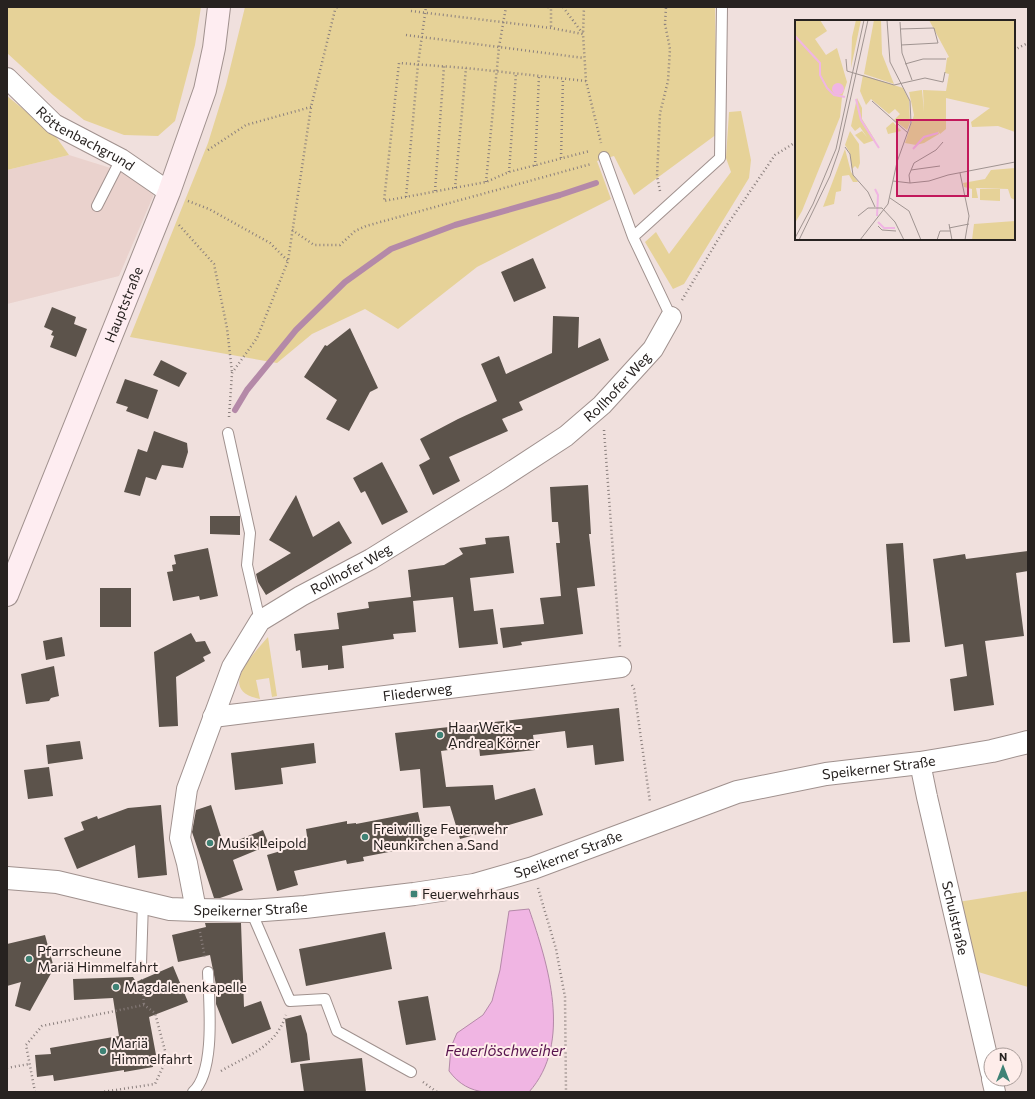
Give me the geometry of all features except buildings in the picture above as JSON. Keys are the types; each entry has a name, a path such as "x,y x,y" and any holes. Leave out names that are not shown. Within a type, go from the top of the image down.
{"main road":[{"name":"Hauptstraße","path":"7,595 169,192 205,90 214,48 219,7"}],"street":[{"name":"Röttenbachgrund","path":"7,78 54,124 121,159 169,192"},
{"name":"Rollhofer Weg","path":"196,910 187,863 180,838 188,789 232,667 260,621 300,596 371,559 497,481 566,436 602,405 653,348 671,317"},
{"name":"Fliederweg","path":"213,717 621,667"},
{"name":"Speikerner Straße","path":"7,878 57,882 170,909 251,911 323,906 474,885 533,868 737,792 826,774 920,763 992,751 1028,742"},
{"name":"Schulstraße","path":"920,763 985,1047"}],"lane":[{"path":"633,237 720,158 722,7"},
{"path":"603,155 633,237 671,317"},
{"path":"97,206 121,159"},
{"path":"228,433 250,533 247,565 260,621"},
{"path":"141,964 143,902"},
{"path":"251,911 290,1001 325,999 337,1031 411,1072"},
{"path":"193,1092 202,1080 209,1048 208,972"}],"path":[{"path":"232,373 257,338 288,261 311,107 334,10 337,7"},
{"path":"406,197 418,64 426,7"},
{"path":"486,182 499,47 506,7"},
{"path":"548,7 551,8 551,28"},
{"path":"563,7 583,34"},
{"path":"584,7 583,34 586,81 603,155"},
{"path":"663,210 658,176 660,113 668,81 670,49 665,24 666,7"},
{"path":"411,11 551,28 583,34"},
{"path":"406,35 584,58"},
{"path":"1015,50 1028,43"},
{"path":"586,81 466,68 399,63 384,201 486,182 509,172 561,158 603,155"},
{"path":"435,191 444,66"},
{"path":"455,188 466,68"},
{"path":"509,172 516,73"},
{"path":"535,166 539,76"},
{"path":"561,158 563,78"},
{"path":"207,151 246,125 311,107"},
{"path":"671,317 725,228 775,155 795,143"},
{"path":"292,230 314,245 340,245 355,231 366,226 603,155"},
{"path":"169,192 209,209 270,243 288,261"},
{"path":"178,223 214,264 227,328 232,373 228,433"},
{"path":"602,405 621,667 634,689 654,824"},
{"path":"533,868 561,970 565,997 566,1092"},
{"path":"196,910 208,972"},
{"path":"102,1092 155,1084 167,1058 155,1013 144,1004 141,964"},
{"path":"222,1070 262,1049 282,1029 290,1001"},
{"path":"35,1092 26,1046 42,1026 144,1004"},
{"path":"7,1068 29,1064"}],"shaded area":[{"path":"7,7 201,7 195,45 175,121 158,136 124,135 84,120 53,95 7,53"},
{"path":"245,7 715,7 717,134 634,195 614,156 597,161 611,199 477,267 398,329 365,309 312,334 277,363 130,337 208,143 226,85"},
{"path":"7,96 54,134 69,155 7,170"},
{"path":"741,111 751,160 749,178 684,284 673,289 645,242 656,232 669,254 731,172 726,158 729,112"},
{"path":"69,155 120,171 154,194 119,276 7,304 7,170"},
{"path":"268,637 277,696 272,697 269,678 256,680 260,699 247,694 241,688 239,680 247,662"},
{"path":"1028,891 1028,987 975,971 958,902"}],"water":[{"name":"Feuerlöschweiher","path":"529,909 543,954 553,1003 553,1027 550,1050 542,1072 529,1092 494,1093 475,1090 457,1080 449,1071 451,1047 457,1033 483,1015 492,1001 500,970 509,911"}],"waterway":[{"path":"235,410 247,390 296,330 345,282 391,249 455,225 560,195 596,183"}],"place":[{"name":"HaarWerk - Andrea Körner","path":"440,735"},
{"name":"Freiwillige Feuerwehr Neunkirchen a.Sand","path":"365,837"},
{"name":"Musik Leipold","path":"210,843"},
{"name":"Feuerwehrhaus","path":"414,894"},
{"name":"Pfarrscheune Mariä Himmelfahrt","path":"29,959"},
{"name":"Magdalenenkapelle","path":"116,987"},
{"name":"Mariä Himmelfahrt","path":"103,1051"}]}
